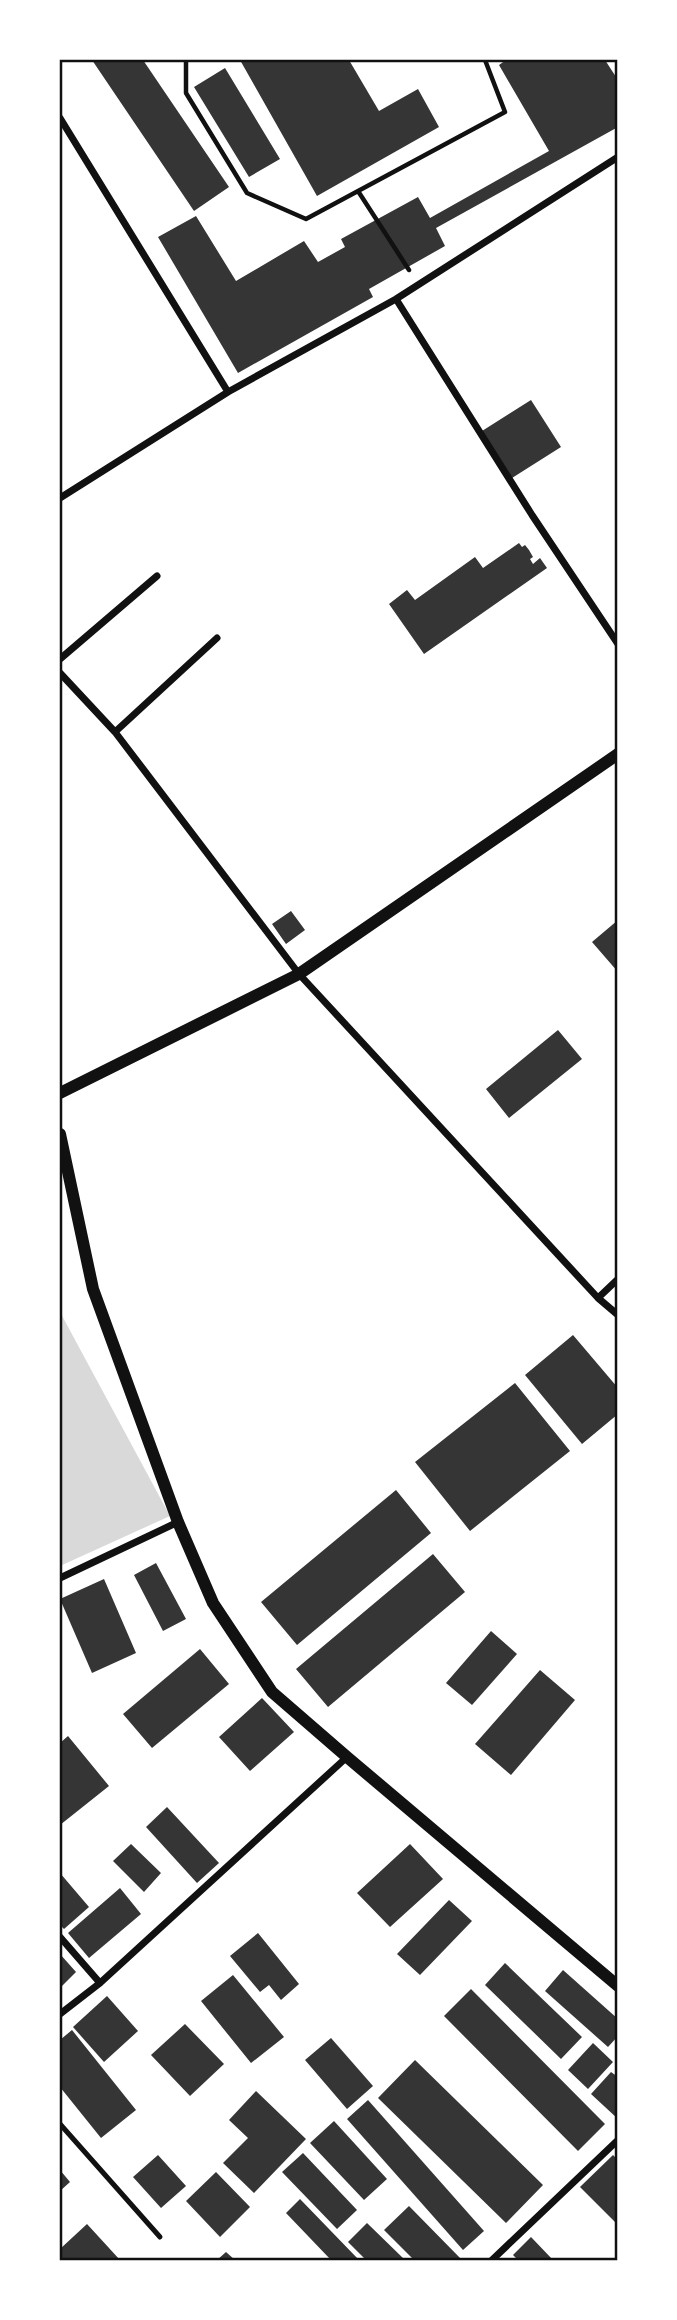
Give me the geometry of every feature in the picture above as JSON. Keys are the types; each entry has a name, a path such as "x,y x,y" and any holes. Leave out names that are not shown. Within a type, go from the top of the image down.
{"street":[{"path":"60,118 228,392"},
{"path":"60,499 228,392 396,299 618,157"},
{"path":"396,299 532,515 618,644"},
{"path":"60,659 157,576"},
{"path":"115,732 217,638"},
{"path":"60,673 115,732 299,974 598,1298 618,1315"},
{"path":"60,1093 299,974 618,754"},
{"path":"60,1134 93,1289 178,1522 214,1603 272,1692 618,1986"},
{"path":"598,1298 618,1279"},
{"path":"60,1578 178,1522"},
{"path":"60,2014 100,1983 347,1758"},
{"path":"60,1937 100,1983"},
{"path":"492,2260 618,2140"}],"lane":[{"path":"60,2124 160,2237"}],"path":[{"path":"186,60 186,93 247,194 306,219 505,112 485,60"},
{"path":"358,191 409,270 396,299"}],"shaded area":[{"path":"60,1312 170,1516 60,1566"}],"building":[{"path":"92,60 143,60 229,187 194,211"},
{"path":"240,60 349,60 379,111 418,89 439,127 317,196"},
{"path":"506,60 605,60 618,80 618,127 436,228 445,246 369,289 373,297 238,373 158,237 196,216 236,281 304,241 318,262 345,247 341,239 418,197 430,218 549,151 499,65"},
{"path":"225,68 280,159 249,177 194,87"},
{"path":"531,400 561,447 512,478 482,431"},
{"path":"519,543 529,550 533,564 540,558 547,568 424,654 389,604 407,590 415,600 475,557 483,568"},
{"path":"291,911 305,930 286,944 272,924"},
{"path":"618,920 618,972 592,942"},
{"path":"558,1030 582,1059 509,1118 486,1089"},
{"path":"573,1335 618,1388 618,1414 582,1444 525,1375"},
{"path":"515,1383 570,1451 470,1531 415,1462"},
{"path":"396,1490 431,1533 297,1645 261,1602"},
{"path":"433,1554 465,1592 328,1707 296,1669"},
{"path":"156,1563 186,1619 163,1631 134,1575"},
{"path":"104,1579 136,1653 92,1673 60,1599"},
{"path":"491,1631 517,1654 472,1705 446,1683"},
{"path":"200,1649 229,1684 152,1748 123,1714"},
{"path":"540,1670 575,1700 511,1775 475,1744"},
{"path":"262,1698 294,1732 250,1771 219,1737"},
{"path":"68,1736 109,1786 60,1825 60,1743"},
{"path":"167,1807 219,1863 197,1883 146,1827"},
{"path":"131,1844 161,1873 144,1892 113,1861"},
{"path":"410,1844 443,1879 390,1927 357,1893"},
{"path":"60,1873 89,1907 64,1929 60,1925"},
{"path":"120,1888 141,1914 89,1958 68,1933"},
{"path":"449,1900 472,1921 420,1975 397,1954"},
{"path":"258,1933 299,1984 281,2000 269,1985 260,1992 230,1956"},
{"path":"60,1954 76,1972 60,1988"},
{"path":"505,1963 582,2037 561,2059 485,1985"},
{"path":"563,1970 618,2019 618,2036 608,2047 545,1991"},
{"path":"233,1975 284,2037 251,2063 201,2001"},
{"path":"471,1989 605,2124 578,2151 444,2016"},
{"path":"107,1996 138,2031 104,2062 73,2027"},
{"path":"185,2024 224,2064 190,2096 151,2055"},
{"path":"72,2030 136,2110 101,2138 60,2087 60,2040"},
{"path":"331,2038 373,2086 347,2109 305,2060"},
{"path":"593,2043 613,2062 588,2089 568,2070"},
{"path":"415,2060 543,2185 506,2223 378,2098"},
{"path":"611,2072 618,2077 618,2119 591,2094"},
{"path":"256,2091 306,2139 254,2193 223,2163 248,2138 229,2120"},
{"path":"368,2100 484,2231 463,2250 347,2119"},
{"path":"334,2121 387,2179 364,2200 310,2143"},
{"path":"303,2153 357,2210 337,2229 282,2172"},
{"path":"158,2155 186,2186 161,2208 133,2177"},
{"path":"613,2155 618,2160 618,2225 580,2187"},
{"path":"60,2170 70,2182 60,2191"},
{"path":"216,2172 250,2207 220,2237 186,2201"},
{"path":"300,2199 359,2260 331,2260 286,2213"},
{"path":"409,2206 462,2260 414,2260 384,2230"},
{"path":"367,2223 405,2260 366,2260 348,2242"},
{"path":"87,2224 120,2260 60,2260 60,2249"},
{"path":"531,2237 553,2260 518,2260 513,2255"},
{"path":"226,2252 235,2260 217,2260"}]}
